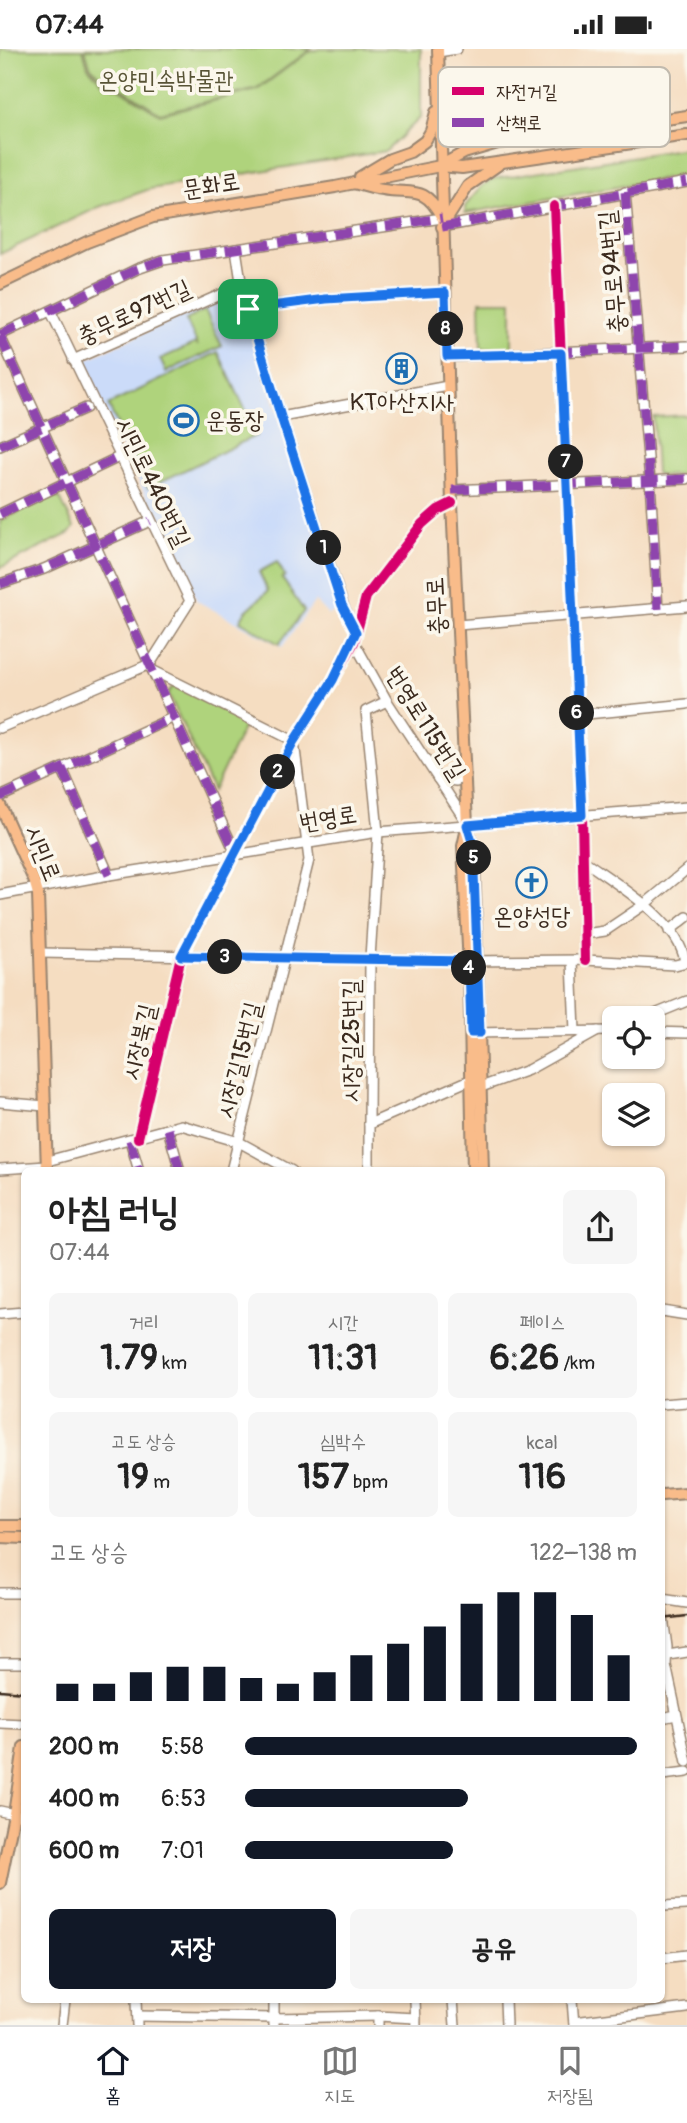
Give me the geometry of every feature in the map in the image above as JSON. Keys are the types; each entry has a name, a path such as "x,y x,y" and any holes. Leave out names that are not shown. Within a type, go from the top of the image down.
{"main road":[{"path":"352,182 390,159 410,152 425,141 431,131 438,104"},
{"name":"충무로","path":"440,147 452,503 467,825 463,846 474,961 473,1167"},
{"name":"문화로","path":"440,166 464,153 484,147"},
{"name":"문화로","path":"0,284 87,241 139,220 335,187 440,166 462,169 605,147"},
{"path":"442,222 468,186 503,162"},
{"path":"352,182 385,191 411,191 426,195 434,204 442,222"},
{"name":"시민로","path":"0,805 37,887 47,1166"},
{"name":"충무로","path":"475,1033 481,1087 483,1167"},
{"path":"665,1495 687,1493"},
{"path":"665,1500 687,1498"},
{"path":"0,1527 21,1525"},
{"path":"0,1537 21,1538"},
{"path":"0,1883 20,1815"}],"street":[{"path":"438,51 457,49"},
{"path":"236,854 0,336 150,264 236,249 554,206 687,182"},
{"name":"충무로94번길","path":"625,192 638,349"},
{"path":"554,206 582,815 585,960"},
{"path":"236,249 248,309 326,299 445,292"},
{"name":"충무로97번길","path":"73,360 223,292 242,288"},
{"name":"번영로115번길","path":"248,309 342,605 355,637 387,701 467,825"},
{"name":"시민로440번길","path":"51,312 190,601 151,667"},
{"name":"충무로94번길","path":"447,356 687,346"},
{"path":"638,349 658,608"},
{"path":"281,417 448,386"},
{"path":"0,446 86,408"},
{"path":"0,514 119,457"},
{"path":"452,490 687,479"},
{"path":"236,854 294,741 333,680 355,637 366,597 422,524 438,510 452,503"},
{"path":"0,584 44,569 150,521"},
{"path":"458,625 687,606"},
{"path":"0,728 151,667 294,741"},
{"name":"번영로","path":"378,832 366,711 387,701"},
{"path":"577,715 687,704"},
{"path":"0,797 174,717"},
{"name":"번영로","path":"294,741 307,842"},
{"path":"438,779 456,781 465,766"},
{"path":"62,768 109,875"},
{"name":"번영로","path":"0,895 378,832 687,807"},
{"name":"시장길25번길","path":"369,1167 370,958 378,832"},
{"name":"시장길15번길","path":"232,1167 309,860 307,842"},
{"name":"시장북길","path":"134,1139 181,956 236,854"},
{"path":"41,953 474,961 585,960 675,965 686,962 684,952 645,904 583,860"},
{"path":"585,934 605,931 645,904 687,869"},
{"path":"669,931 687,917"},
{"path":"572,961 575,1031"},
{"path":"665,1010 687,1002"},
{"path":"475,1033 600,1031"},
{"path":"481,1087 528,1070 600,1031"},
{"path":"665,1032 687,1033"},
{"name":"시장길25번길","path":"369,1124 472,1079"},
{"path":"0,1102 45,1106"},
{"path":"47,1166 181,1125 239,1142 285,1167"},
{"path":"168,1129 179,1167"},
{"path":"134,1139 138,1167"},
{"path":"0,1169 21,1168"},
{"path":"665,1311 687,1315 687,1306"},
{"path":"0,1314 21,1312"},
{"path":"665,1404 687,1402"},
{"path":"0,1593 21,1593"},
{"path":"665,1600 687,1604"},
{"path":"665,1656 687,1652"},
{"path":"665,1660 687,1762"},
{"path":"0,1663 21,1663"},
{"path":"665,1717 677,1715"},
{"path":"0,1723 21,1724"},
{"path":"665,1775 687,1772"},
{"path":"0,1811 20,1815"},
{"path":"665,1906 687,1905"},
{"path":"665,1958 687,1955"},
{"path":"62,2025 65,2003"},
{"path":"136,2003 137,2021 416,2022 415,2003"},
{"path":"274,2003 274,2021"},
{"path":"453,2003 455,2025"},
{"path":"505,2003 506,2025"},
{"path":"572,2003 574,2024 687,2008"}],"shaded area":[{"path":"227,295 237,300 243,315 249,319 339,609 328,615 315,601 282,647 197,601 82,365 83,361"}],"green space":[{"path":"0,49 83,49 88,67 105,85 118,88 160,114 257,90 307,53 319,49 421,49 421,117 386,151 150,189 99,207 0,254"},
{"name":"온양민속박물관","path":"85,49 311,49 257,89 160,113 120,87 106,83 90,66"},
{"path":"687,148 687,175 465,213 465,206 481,187 492,179"},
{"path":"480,301 512,301 512,349 481,349"},
{"path":"205,310 222,346 166,372 160,359 196,343 198,346 186,320"},
{"name":"운동장","path":"218,352 257,435 148,488 108,405"},
{"path":"687,415 687,475 660,476 656,473 653,417"},
{"path":"52,496 60,498 74,527 70,533 0,568 0,521"},
{"path":"277,562 285,576 282,578 304,611 279,644 240,621 245,612 268,591 259,572"},
{"path":"175,685 246,722 213,791 168,693"}],"railway":[{"path":"665,1619 687,1616"},
{"path":"0,1690 21,1692"}],"marked path":[{"path":"442,227 687,182"},
{"path":"625,192 650,481 658,609"},
{"path":"0,335 137,269 163,260 442,218"},
{"path":"0,336 236,854"},
{"path":"447,357 687,346"},
{"path":"0,446 86,408"},
{"path":"0,514 119,457"},
{"path":"452,490 687,479"},
{"path":"0,584 44,569 150,521"},
{"path":"0,797 174,717"},
{"path":"62,768 109,875"},
{"path":"168,1129 179,1167"},
{"path":"130,1140 138,1167"}],"cycle path":[{"path":"554,206 582,816 585,960"},
{"path":"138,1138 181,956 294,741 354,642 366,597 422,524 438,510 452,503"}],"place":[{"name":"KT아산지사","path":"402,368"},
{"name":"운동장","path":"183,420"},
{"name":"온양성당","path":"532,882"}],"route":[{"path":"445,292 447,356 561,353 582,815 467,825 473,845 480,1033 471,1033 469,961 181,956 294,741 354,642 356,632 342,605 248,309 326,299 445,292"}]}
